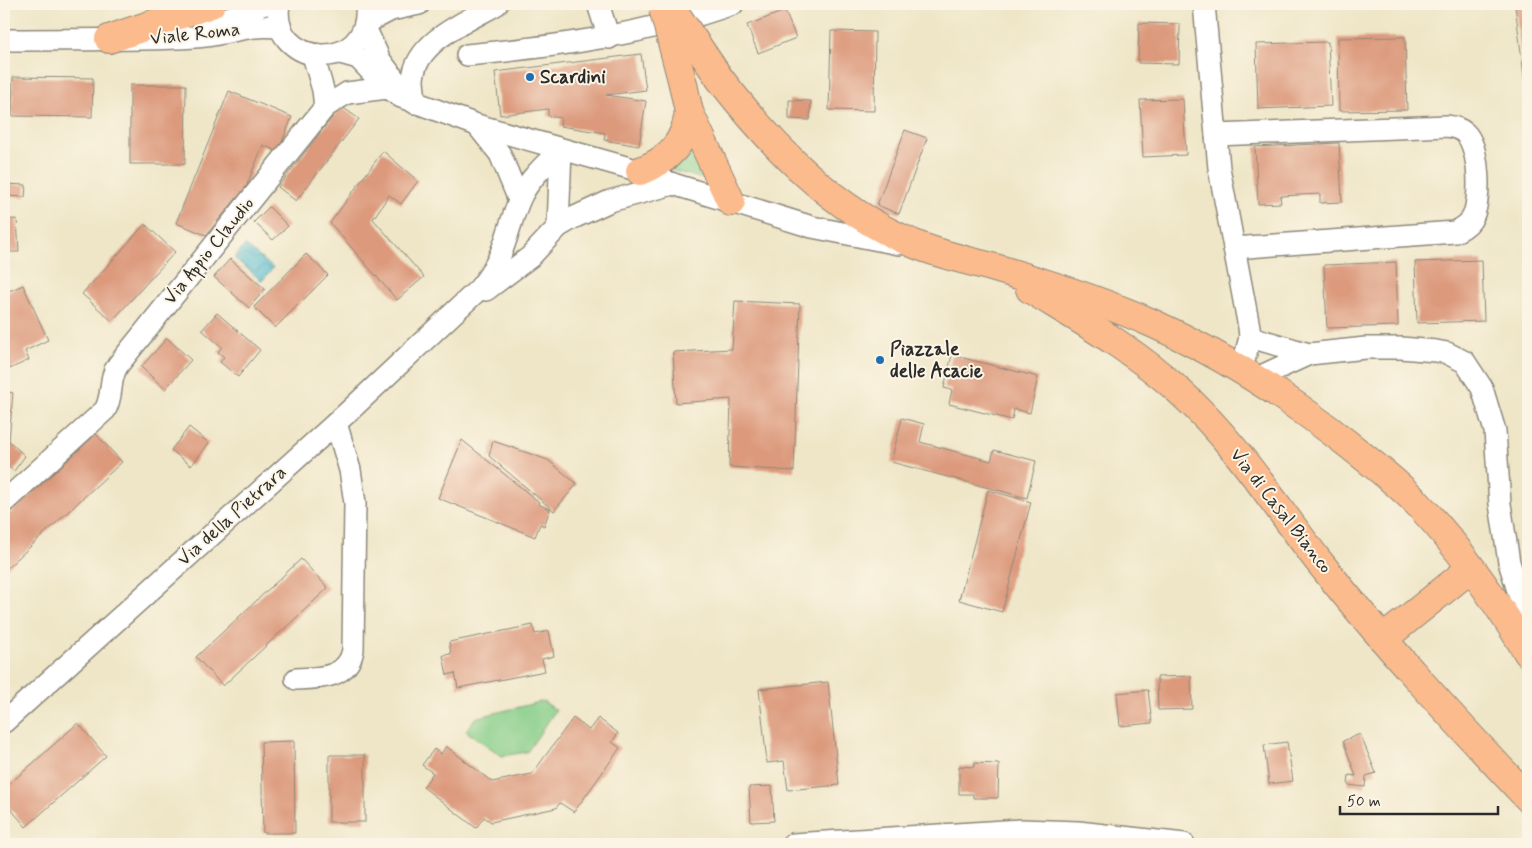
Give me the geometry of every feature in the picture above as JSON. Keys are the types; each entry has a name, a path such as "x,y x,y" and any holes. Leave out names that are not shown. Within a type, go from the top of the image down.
{"main road":[{"path":"109,39 211,4"},
{"path":"662,4 689,112 731,202"},
{"name":"Via di Casal Bianco","path":"669,4 720,79 762,131 813,180 880,227 926,249 1082,294 1162,328 1249,374 1303,409 1401,488 1434,522 1470,569 1528,653"},
{"path":"640,171 670,155 682,138 689,112"},
{"name":"Via di Casal Bianco","path":"994,268 1133,352 1192,403 1233,449 1321,564 1426,691 1528,798"},
{"path":"1383,639 1470,569"}],"street":[{"name":"Viale Roma","path":"109,39 199,25 234,16 265,4"},
{"path":"279,4 279,18 289,41 300,50 313,55 327,56 340,53 351,47 365,18 419,4"},
{"path":"415,102 413,78 421,57 434,42 497,4"},
{"path":"598,4 609,38"},
{"path":"467,55 557,46 609,38 733,4"},
{"path":"1204,4 1216,135 1250,337 1249,374 1309,354 1366,348 1401,348 1447,353 1465,362 1471,368 1487,400 1494,431 1500,504 1509,562 1528,623"},
{"path":"365,18 388,72 415,102"},
{"name":"Viale Roma","path":"4,40 198,37 266,26 282,28"},
{"path":"340,53 358,58 387,88 401,97 477,125 640,171 673,184 812,227 926,249"},
{"path":"313,55 319,72 325,107"},
{"name":"Via Appio Claudio","path":"4,502 95,421 109,403 112,378 118,365 325,107 347,93 387,88"},
{"path":"477,125 500,154 519,200"},
{"path":"1216,135 1447,126 1466,134 1476,156 1476,210 1470,222 1455,232 1234,248"},
{"path":"459,309 495,268 506,246 519,200 538,173 561,150"},
{"path":"558,227 561,150"},
{"path":"459,309 524,262 558,227 610,201 673,184"},
{"name":"Via della Pietrara","path":"4,722 336,423 459,309"},
{"path":"1250,337 1309,354"},
{"path":"296,680 330,676 343,669 352,657 355,503 350,470 336,423"},
{"path":"793,844 1021,830 1078,832 1184,844"}],"green space":[{"path":"692,136 711,181 670,170"},
{"path":"543,701 556,710 527,752 502,756 466,731 475,718"}],"water":[{"path":"245,245 273,268 262,281 234,258"}],"building":[{"path":"1528,4 1528,100 1527,100 1515,5"},
{"path":"785,11 796,38 758,53 747,25"},
{"path":"1139,23 1180,24 1179,64 1138,63"},
{"path":"831,31 875,32 874,111 829,110"},
{"path":"1405,37 1407,110 1339,111 1338,38"},
{"path":"1328,42 1331,106 1258,109 1256,44"},
{"path":"641,54 646,90 606,95 646,101 639,146 604,140 605,133 560,126 561,118 548,116 548,109 500,115 495,72"},
{"path":"13,77 93,78 92,117 12,116"},
{"path":"130,85 186,85 185,164 130,164"},
{"path":"229,91 292,117 278,152 263,145 246,187 206,235 176,223"},
{"path":"1183,99 1186,155 1143,157 1140,100"},
{"path":"789,100 811,101 810,120 789,119"},
{"path":"341,106 359,119 296,201 278,187"},
{"path":"905,130 927,138 899,214 877,205"},
{"path":"1339,143 1342,202 1320,203 1320,194 1280,196 1281,203 1258,204 1255,147"},
{"path":"383,151 418,181 401,204 389,195 373,219 424,277 397,300 330,223"},
{"path":"4,184 26,185 25,197 4,196"},
{"path":"269,207 288,226 273,240 254,222"},
{"path":"17,219 19,252 4,252 4,220"},
{"path":"145,224 175,252 112,321 82,294"},
{"path":"306,254 328,275 275,328 254,307"},
{"path":"230,259 265,289 249,308 214,277"},
{"path":"1482,260 1484,321 1417,323 1415,262"},
{"path":"1396,262 1398,326 1327,328 1324,265"},
{"path":"23,285 48,340 25,351 29,360 5,371 4,293"},
{"path":"735,301 800,304 794,471 729,467 731,399 676,403 673,352 732,349"},
{"path":"217,313 260,350 238,377 220,362 224,357 218,352 222,347 202,330"},
{"path":"167,338 191,360 165,389 141,367"},
{"path":"952,355 1038,377 1030,413 1014,409 1012,420 949,404 952,390 944,388"},
{"path":"4,391 13,393 9,441 25,456 14,471 4,464"},
{"path":"902,418 924,424 920,442 991,461 994,450 1036,461 1027,498 891,462"},
{"path":"189,427 209,443 191,466 171,450"},
{"path":"96,434 122,462 4,571 4,519"},
{"path":"462,440 539,502 538,504 550,509 544,526 540,524 535,537 438,498"},
{"path":"493,441 548,460 577,484 554,511 489,456"},
{"path":"988,490 1031,502 1002,612 959,600"},
{"path":"301,559 328,588 223,686 196,657"},
{"path":"533,625 535,634 549,631 554,656 542,659 545,671 458,688 455,673 447,675 443,655 451,654 449,642"},
{"path":"1191,676 1192,709 1158,710 1157,677"},
{"path":"828,682 839,785 788,790 784,761 767,763 759,689"},
{"path":"1148,690 1152,723 1120,726 1117,693"},
{"path":"573,718 589,730 598,718 618,733 612,742 620,748 574,812 560,803 556,808 491,822 484,817 476,828 423,787 433,773 422,765 434,749 441,754 446,746 492,782 532,774"},
{"path":"78,723 106,756 26,827 4,801 4,789"},
{"path":"1360,734 1376,773 1366,776 1365,787 1348,785 1349,775 1356,776 1343,741"},
{"path":"294,741 295,833 263,833 261,742"},
{"path":"1287,742 1293,781 1269,784 1264,745"},
{"path":"329,755 365,755 365,822 329,822"},
{"path":"974,763 999,764 998,798 973,798 973,794 959,794 959,766 974,767"},
{"path":"772,786 774,821 751,822 749,787"}],"place":[{"name":"Scardini","path":"530,77"},
{"name":"Piazzale delle Acacie","path":"880,360"}]}
